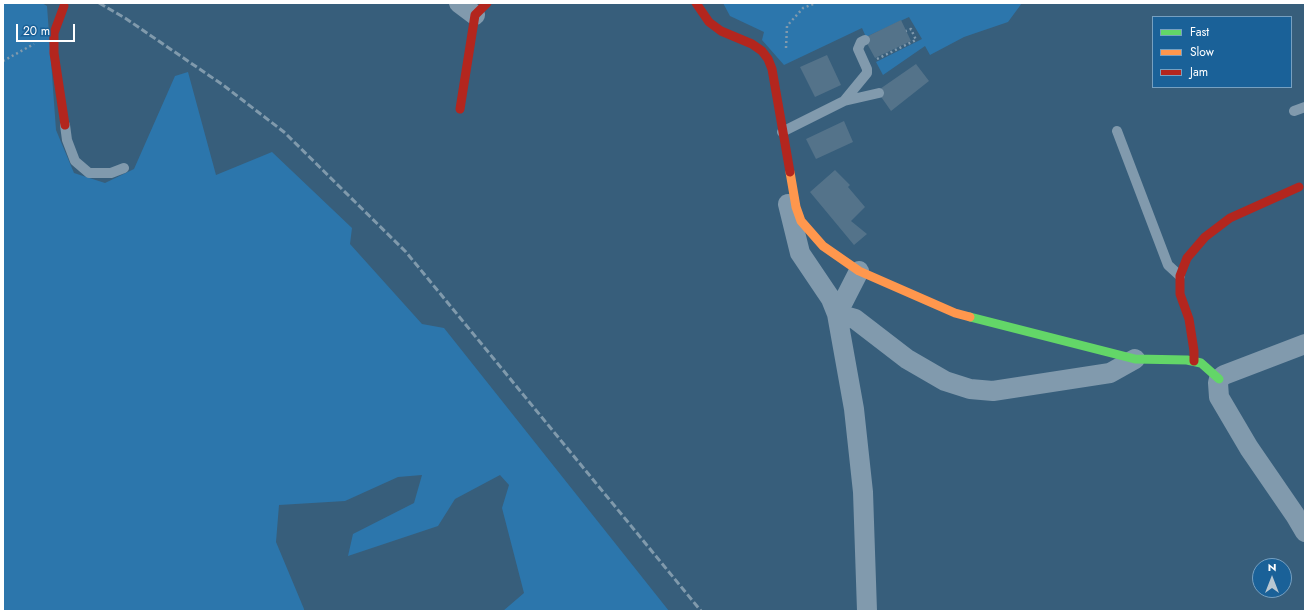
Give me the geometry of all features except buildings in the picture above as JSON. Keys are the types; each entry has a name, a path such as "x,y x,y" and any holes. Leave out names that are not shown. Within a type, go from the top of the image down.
{"street":[{"path":"459,3 481,9 460,109"},
{"path":"696,3 709,22 721,31 752,44 762,51 768,59 772,69 796,206 801,221 823,246 859,271 956,313 1135,359 1187,360 1201,363 1219,379"},
{"path":"64,6 54,33 55,64 64,125"},
{"path":"784,141 785,191 800,253 831,299 837,314 854,409 863,492 868,611"},
{"path":"1194,362 1194,351 1189,319 1180,294 1180,276 1187,258 1205,237 1230,218 1299,187"},
{"path":"837,314 859,271"},
{"path":"837,314 856,319 907,358 945,382 970,389 993,391 1110,373 1135,359"},
{"path":"1305,344 1224,375 1219,379 1218,383 1219,397 1249,448 1305,532"}],"lane":[{"path":"784,141 844,101 864,78 867,69 858,49 860,42 865,40"},
{"path":"844,101 879,93"},
{"path":"1294,110 1305,107"},
{"path":"64,125 67,140 75,161 89,173 111,173 124,168"},
{"path":"1117,131 1168,265 1180,276"}],"path":[{"path":"772,69 786,54 787,26 803,8 816,3"},
{"path":"873,61 916,40 911,29 906,31"},
{"path":"3,61 54,33"}],"shaded area":[{"path":"3,3 42,3 47,6 56,130 74,173 105,183 134,169 175,76 188,72 216,175 272,152 352,228 350,244 422,324 444,328 669,611 503,611 524,593 502,508 509,485 500,475 455,499 438,526 348,556 353,534 414,503 422,475 398,477 345,501 279,505 276,542 304,611 3,611"},
{"path":"723,3 1022,3 1008,22 964,37 930,55 925,46 883,75 876,62 922,39 909,17 866,37 862,28 784,65 762,40 764,32 730,16"}],"railway":[{"path":"99,3 125,18 223,85 284,132 406,252 701,611"}],"traffic: fast":[{"path":"970,317 1135,359 1187,360 1201,363 1219,379"}],"traffic: slow":[{"path":"790,172 796,207 801,221 823,246 859,271 955,313 970,317"}],"traffic: jam":[{"path":"460,109 475,15 487,3"},
{"path":"696,3 709,22 721,31 752,44 762,51 768,59 772,69 790,172"},
{"path":"64,6 54,33 54,53 65,125"},
{"path":"1194,361 1189,319 1180,294 1180,276 1187,258 1205,237 1230,218 1299,187"}]}
